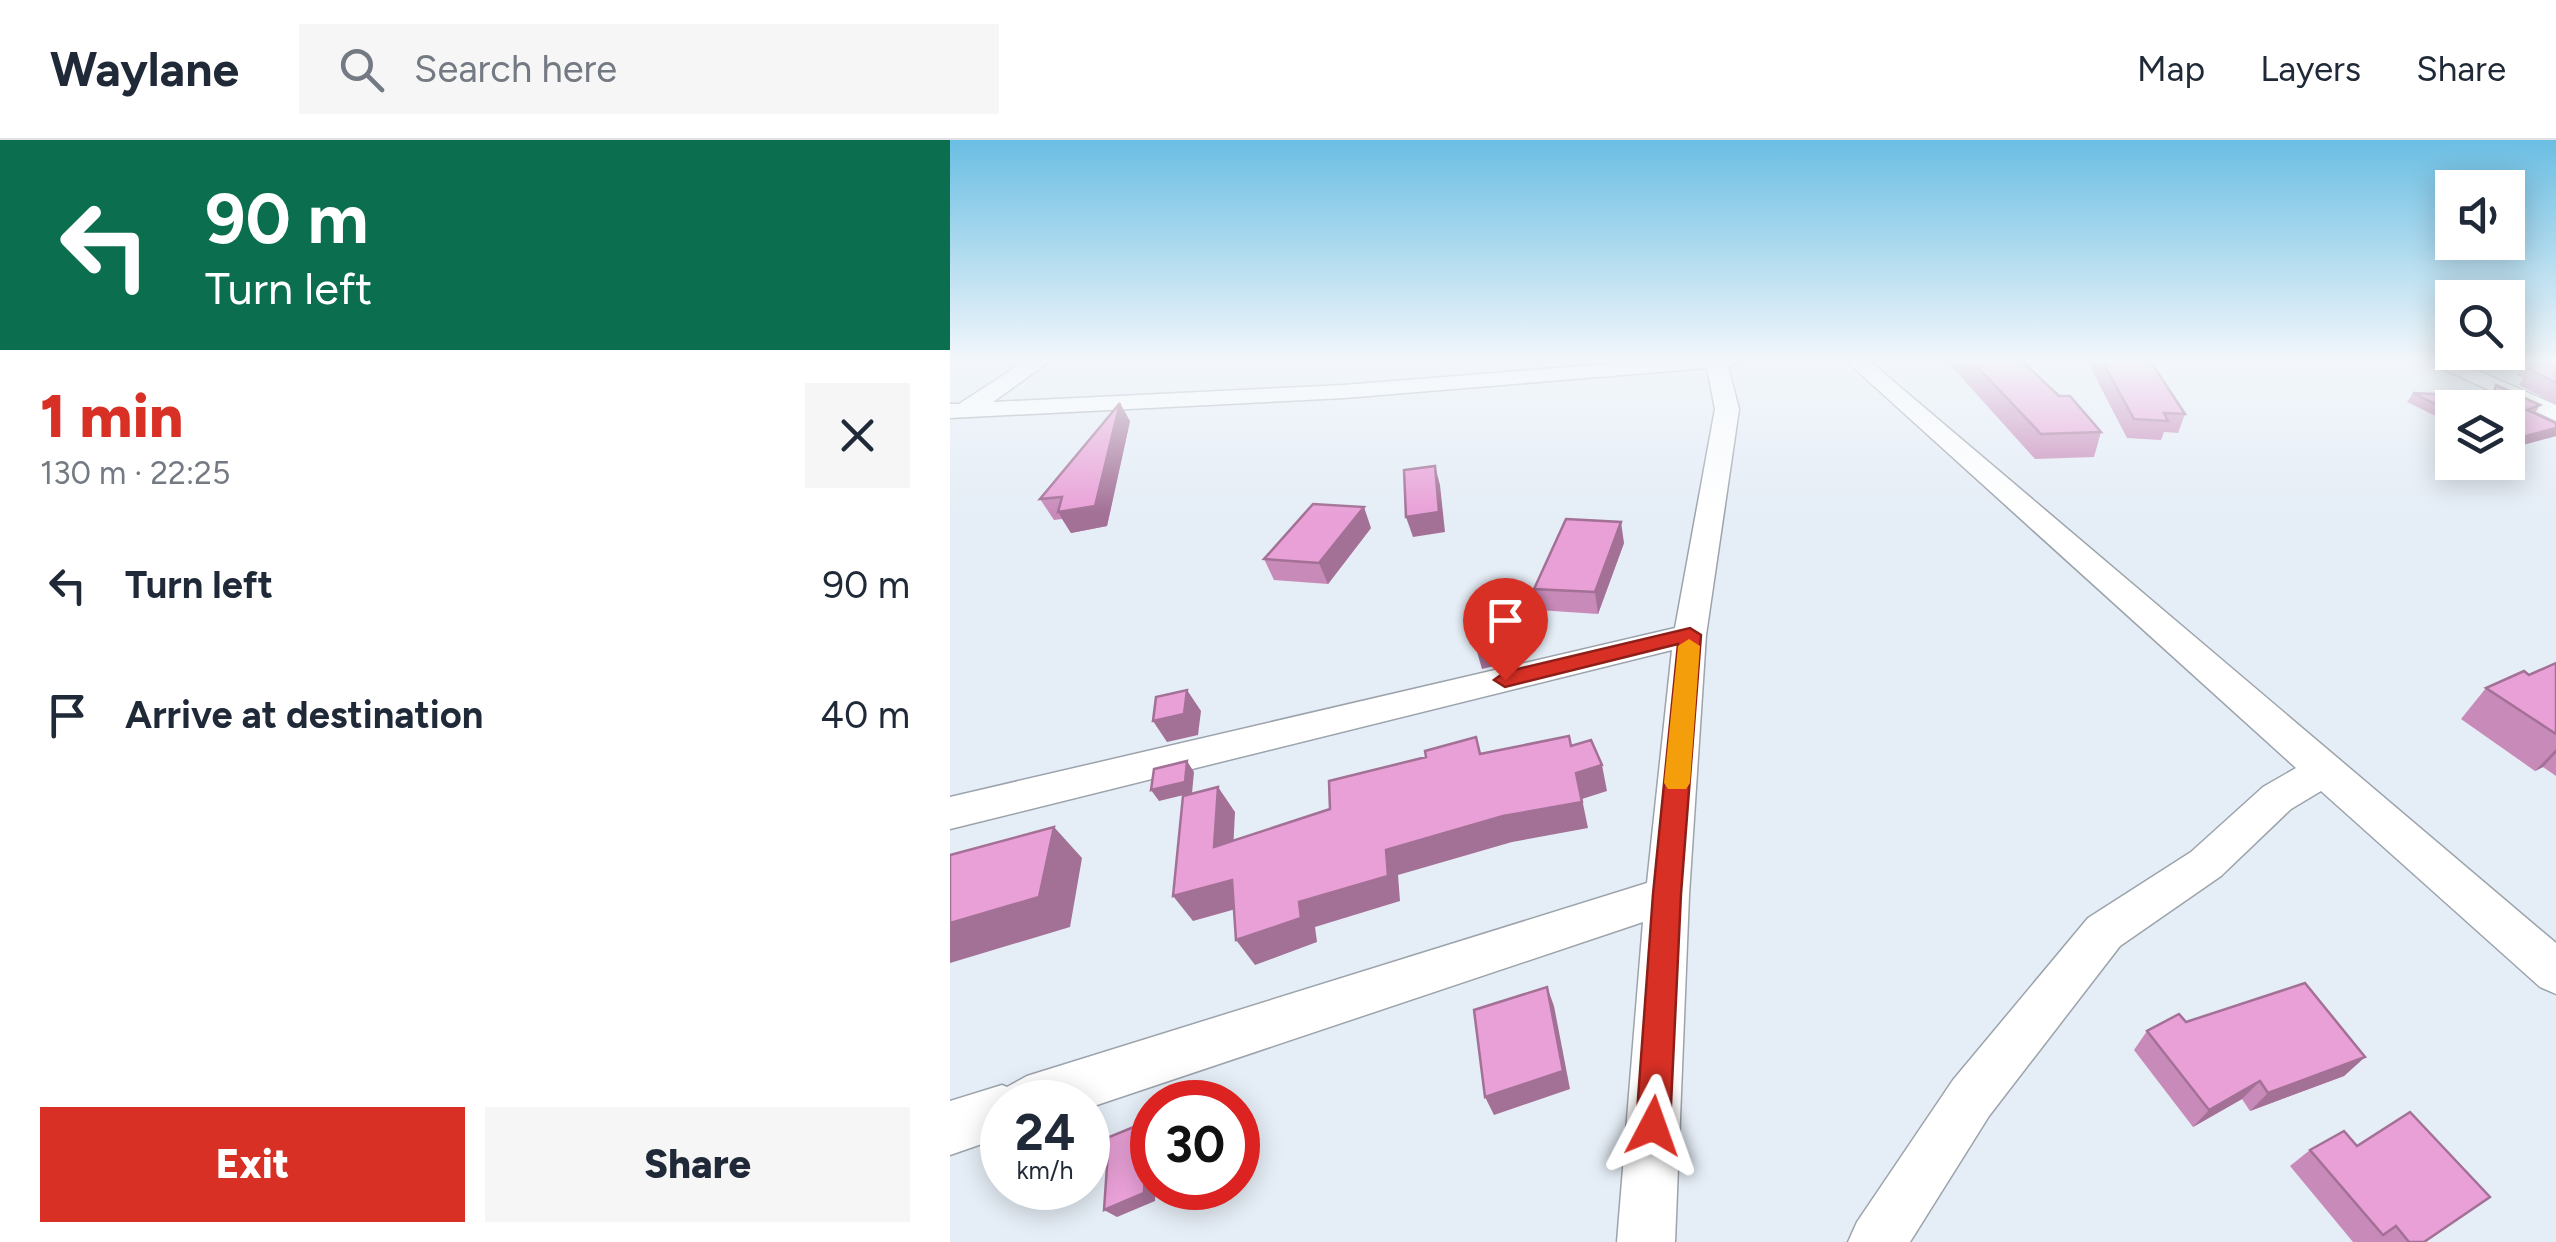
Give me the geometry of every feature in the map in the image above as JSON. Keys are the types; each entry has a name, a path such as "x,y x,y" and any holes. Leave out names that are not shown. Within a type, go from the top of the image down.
{"street":[{"path":"1646,1242 1667,894 1690,635 1727,410"},
{"path":"1913,410 2556,972"},
{"path":"950,814 1690,635"},
{"path":"1878,1242 1970,1098 2104,932 2206,864 2277,798 2324,771"},
{"path":"1095,1080 1667,894"},
{"path":"950,1128 980,1118"}],"building":[{"path":"1114,410 1118,410 1095,506 1058,512 1062,497 1040,499"},
{"path":"2019,410 2082,410 2101,432 2041,434"},
{"path":"2129,410 2183,410 2185,414 2164,413 2168,421 2134,419"},
{"path":"2525,410 2556,423 2556,428 2525,436"},
{"path":"1435,466 1439,512 1406,517 1404,470"},
{"path":"1313,504 1364,507 1319,563 1264,559"},
{"path":"1566,519 1621,522 1595,592 1534,589"},
{"path":"1500,610 1506,641 1476,648 1468,617"},
{"path":"2556,663 2556,734 2486,688 2524,671 2529,675"},
{"path":"1187,690 1184,714 1153,721 1156,697"},
{"path":"1569,736 1571,746 1591,740 1602,765 1576,773 1582,802 1503,816 1386,850 1388,876 1299,902 1301,918 1236,940 1232,880 1173,896 1183,796 1218,787 1214,847 1330,809 1329,781 1426,757 1425,751 1476,737 1480,754"},
{"path":"1187,761 1185,782 1151,790 1154,769"},
{"path":"1054,827 1039,897 950,923 950,855"},
{"path":"2305,983 2365,1057 2268,1093 2260,1081 2209,1110 2147,1031 2179,1014 2186,1022"},
{"path":"1547,987 1563,1071 1485,1097 1474,1010"},
{"path":"2410,1112 2490,1197 2424,1242 2409,1242 2396,1226 2383,1235 2310,1150 2344,1131 2357,1146"},
{"path":"1130,1128 1130,1199 1110,1207 1110,1137"}],"slow traffic":[{"path":"1677,783 1689,646"}],"route":[{"path":"1505,680 1690,635 1667,894 1653,1126"}]}
